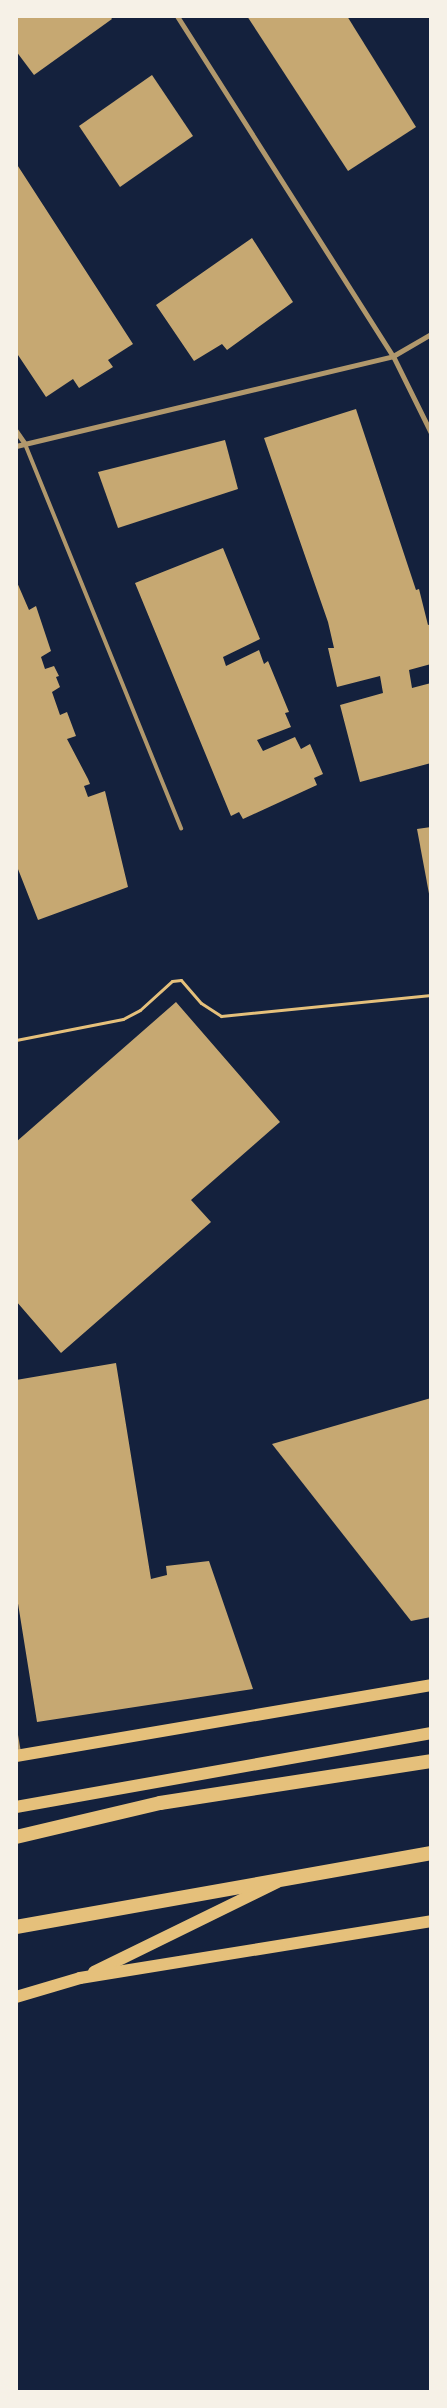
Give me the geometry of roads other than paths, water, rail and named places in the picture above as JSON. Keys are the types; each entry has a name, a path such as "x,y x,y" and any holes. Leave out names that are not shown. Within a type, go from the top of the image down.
{"highway":[{"path":"16,1838 160,1803 431,1760"},
{"path":"16,1927 289,1876 431,1853"}],"main road":[{"path":"18,1755 431,1685"},
{"path":"16,1807 431,1733"},
{"path":"80,1978 289,1876"},
{"path":"16,1997 80,1978 431,1921"}],"street":[{"path":"177,16 393,356 431,433"},
{"path":"16,446 393,356 431,334"},
{"path":"16,431 25,444"}],"lane":[{"path":"25,444 182,829"},
{"path":"16,1735 18,1755"}]}
